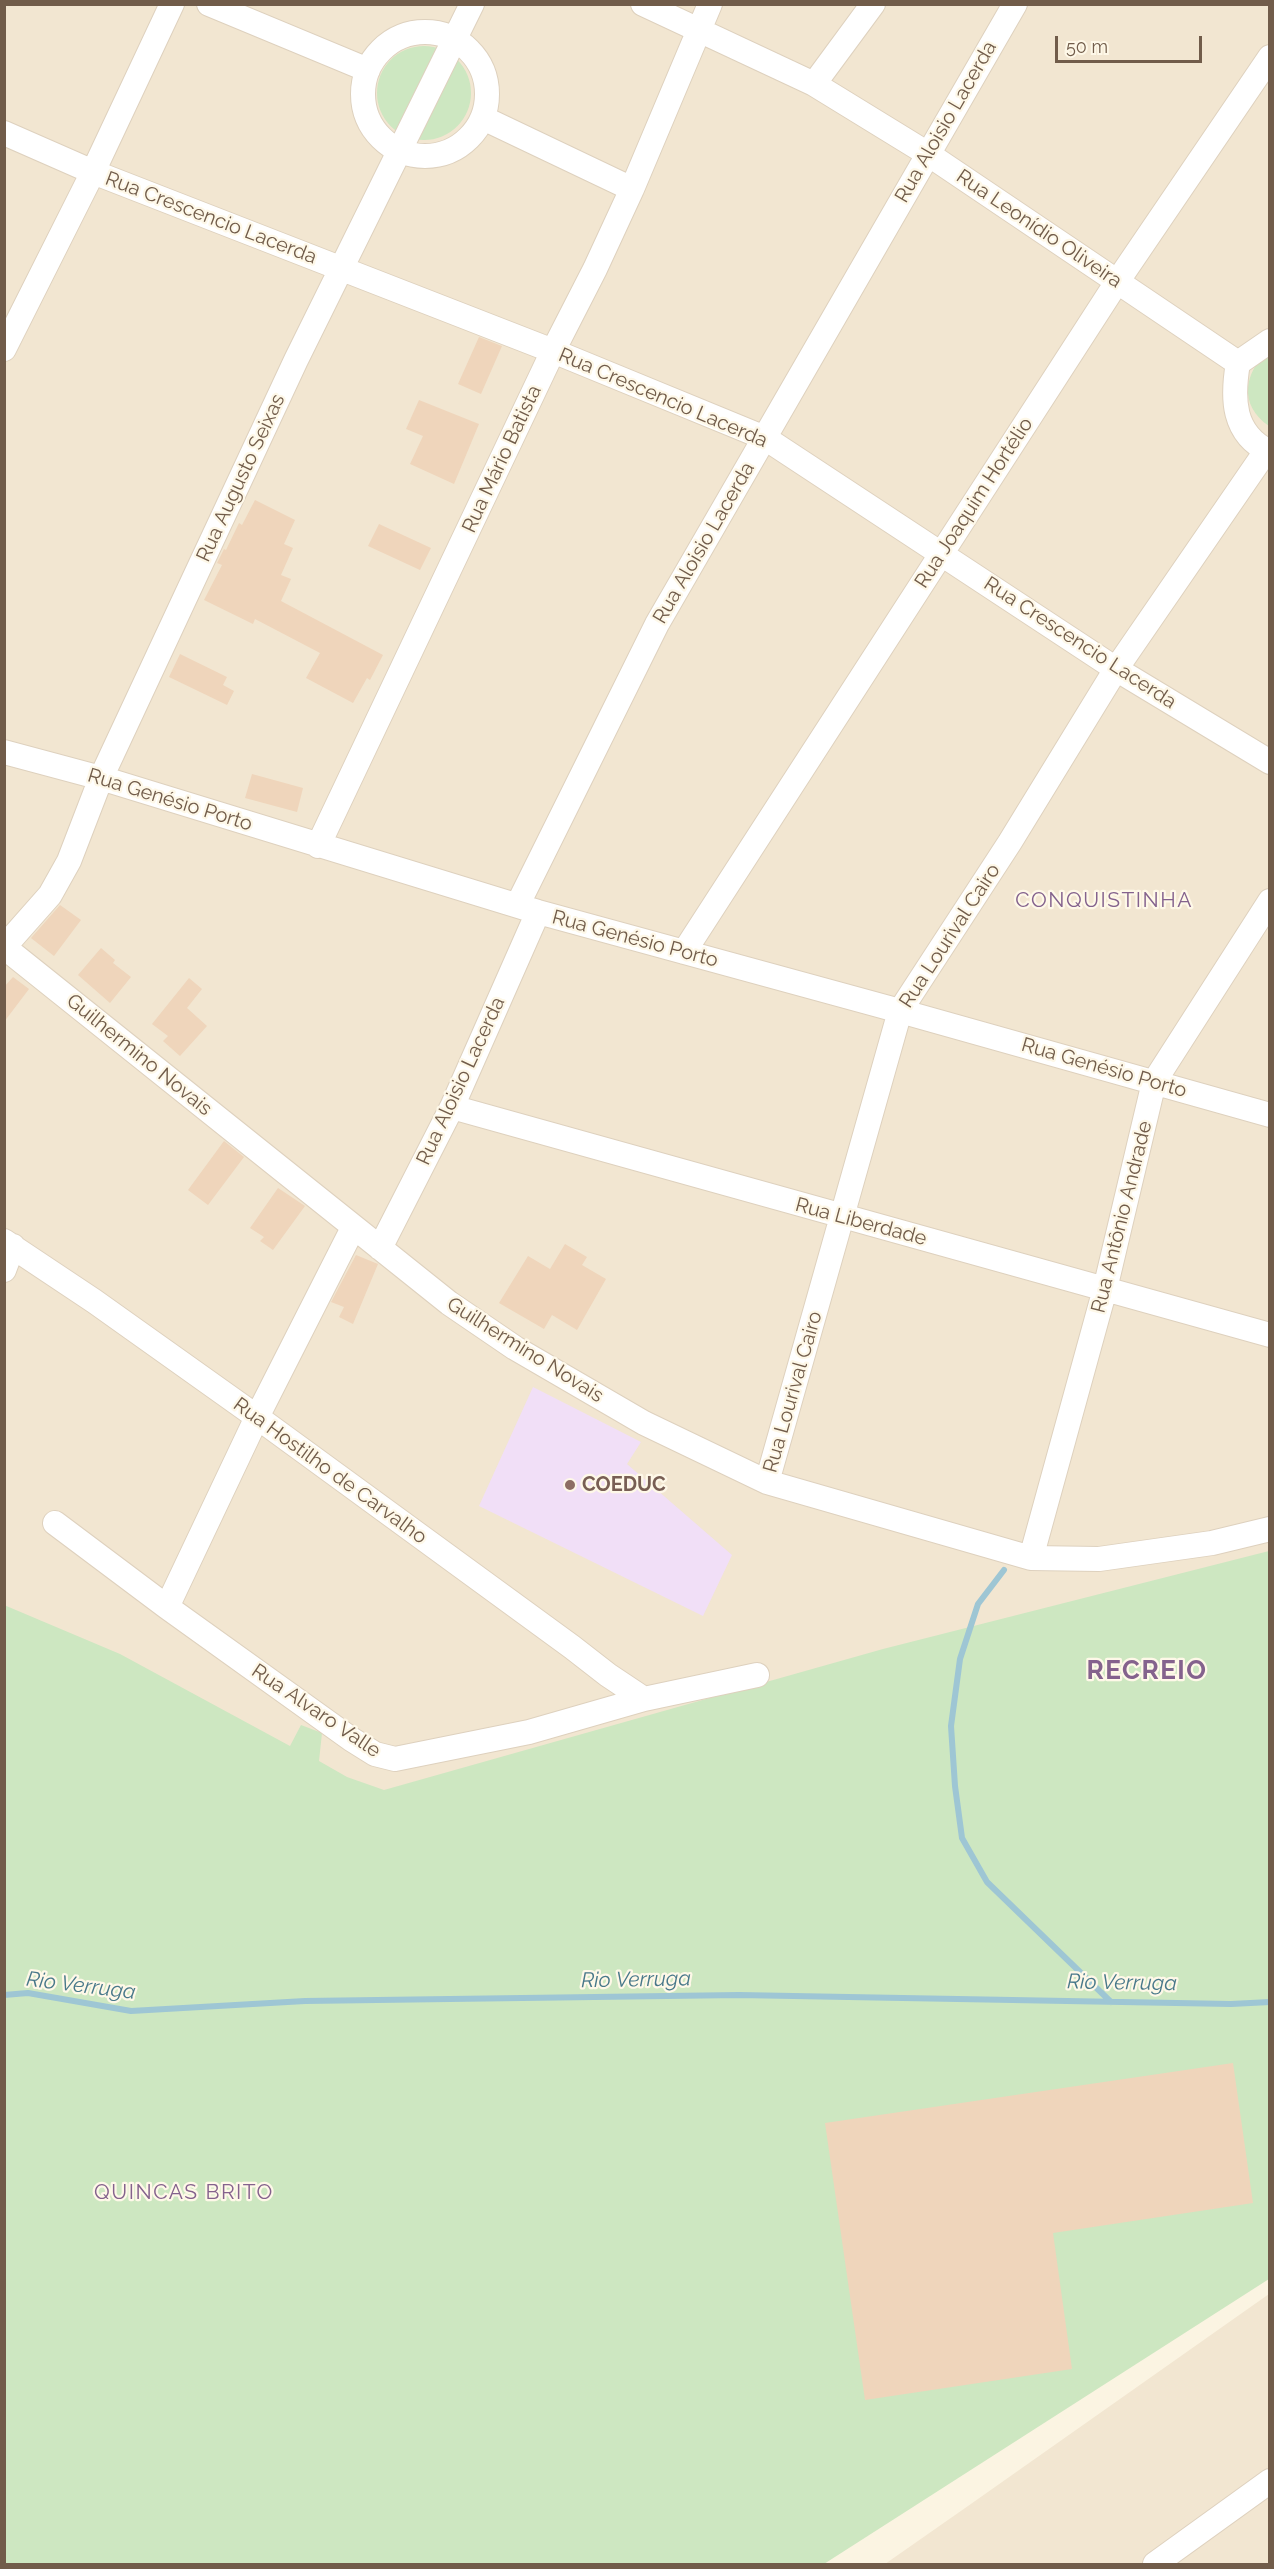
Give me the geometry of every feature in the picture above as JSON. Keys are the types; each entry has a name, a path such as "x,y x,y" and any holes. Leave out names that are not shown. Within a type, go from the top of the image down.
{"street":[{"path":"4,349 93,172 172,4"},
{"path":"209,4 368,70"},
{"name":"Rua Augusto Seixas","path":"4,947 50,895 69,861 101,778 340,268 472,4"},
{"name":"Rua Leonídio Oliveira","path":"643,4 814,84 928,154 1238,363"},
{"name":"Rua Mário Batista","path":"318,846 553,351 595,269 632,189 710,4"},
{"path":"814,84 873,4"},
{"name":"Rua Aloisio Lacerda","path":"380,1248 452,1107 528,908 657,624 1015,4"},
{"path":"416,32 437,32 456,40 471,51 481,65 487,83 488,101 483,118 472,135 457,148 448,152 419,156 400,151 384,141 371,126 364,108 363,89 368,70 379,52 395,39 416,32"},
{"name":"Rua Joaquim Hortélio","path":"684,952 1117,282 1269,57"},
{"path":"483,118 632,189"},
{"name":"Rua Crescencio Lacerda","path":"4,133 93,172 553,351 765,438 1116,669 1269,762"},
{"path":"1238,363 1269,341"},
{"name":"Rua Lourival Cairo","path":"767,1482 900,1011 1010,842 1116,669 1268,451 1244,431 1234,408 1238,363"},
{"name":"Rua Genésio Porto","path":"4,752 101,778 318,846 528,908 1269,1115"},
{"name":"Rua Antônio Andrade","path":"1031,1558 1105,1289 1154,1082 1269,901"},
{"name":"Guilhermino Novais","path":"4,947 449,1303 514,1348 644,1423 767,1482 1031,1558 1099,1559 1212,1543 1269,1529"},
{"name":"Rua Liberdade","path":"452,1107 1269,1335"},
{"path":"167,1607 257,1417 353,1228"},
{"name":"Rua Hostilho de Carvalho","path":"4,1270 9,1243 257,1417 608,1675 645,1699"},
{"name":"Rua Alvaro Valle","path":"55,1523 167,1607 351,1738 375,1754 386,1758 422,1755 529,1732 645,1699 757,1675"},
{"path":"1155,2565 1269,2481"}],"shaded area":[{"path":"5,5 1269,5 1269,1585 360,1802 5,1615"},
{"name":"COEDUC","path":"533,1387 641,1442 627,1464 732,1555 703,1616 479,1506"},
{"path":"1269,2294 1269,2564 885,2564 968,2506"}],"green space":[{"path":"424,46 442,49 457,60 468,75 471,93 468,111 457,126 442,137 424,140 406,137 391,126 380,111 377,93 380,75 391,60 406,49"},
{"path":"1269,350 1269,426 1252,408 1248,388 1254,368"},
{"path":"1269,1551 1269,2279 824,2564 5,2564 4,1605 120,1654 290,1746 301,1725 322,1733 319,1761 347,1777 384,1790 883,1649"}],"building":[{"path":"479,337 502,346 481,394 458,384"},
{"path":"419,400 479,424 454,484 410,464 423,436 406,429"},
{"path":"255,500 295,520 284,544 293,548 281,575 291,579 281,601 383,655 370,680 367,678 353,703 306,678 320,653 255,619 253,624 204,600 222,565 217,563 224,549 226,550 239,523 242,525"},
{"path":"379,524 431,548 420,570 368,546"},
{"path":"180,654 227,677 223,685 234,691 227,705 169,677"},
{"path":"252,774 303,788 297,812 245,798"},
{"path":"60,905 81,920 54,956 31,938"},
{"path":"101,948 115,960 113,963 131,977 110,1003 78,975"},
{"path":"13,977 29,989 4,1022 4,987"},
{"path":"189,978 202,989 187,1008 207,1026 180,1056 163,1041 168,1036 152,1024"},
{"path":"224,1141 244,1157 208,1205 188,1190"},
{"path":"278,1188 305,1206 273,1250 260,1241 264,1237 250,1228"},
{"path":"565,1244 587,1257 582,1265 606,1279 577,1330 552,1315 544,1329 499,1303 528,1256 550,1269"},
{"path":"356,1255 378,1264 353,1324 339,1317 344,1307 331,1302"},
{"path":"1233,2063 1253,2203 1053,2233 1072,2369 865,2400 825,2123"}],"waterway":[{"path":"1004,1570 978,1604 960,1659 951,1726 955,1786 962,1838 987,1882 1111,2002"},
{"name":"Rio Verruga","path":"4,1995 28,1993 131,2011 305,2001 739,1995 1231,2004 1270,2002"}],"place":[{"name":"COEDUC","path":"570,1485"}],"district":[{"name":"CONQUISTINHA","path":"1104,901"},
{"name":"RECREIO","path":"1147,1671"},
{"name":"QUINCAS BRITO","path":"184,2193"}]}
